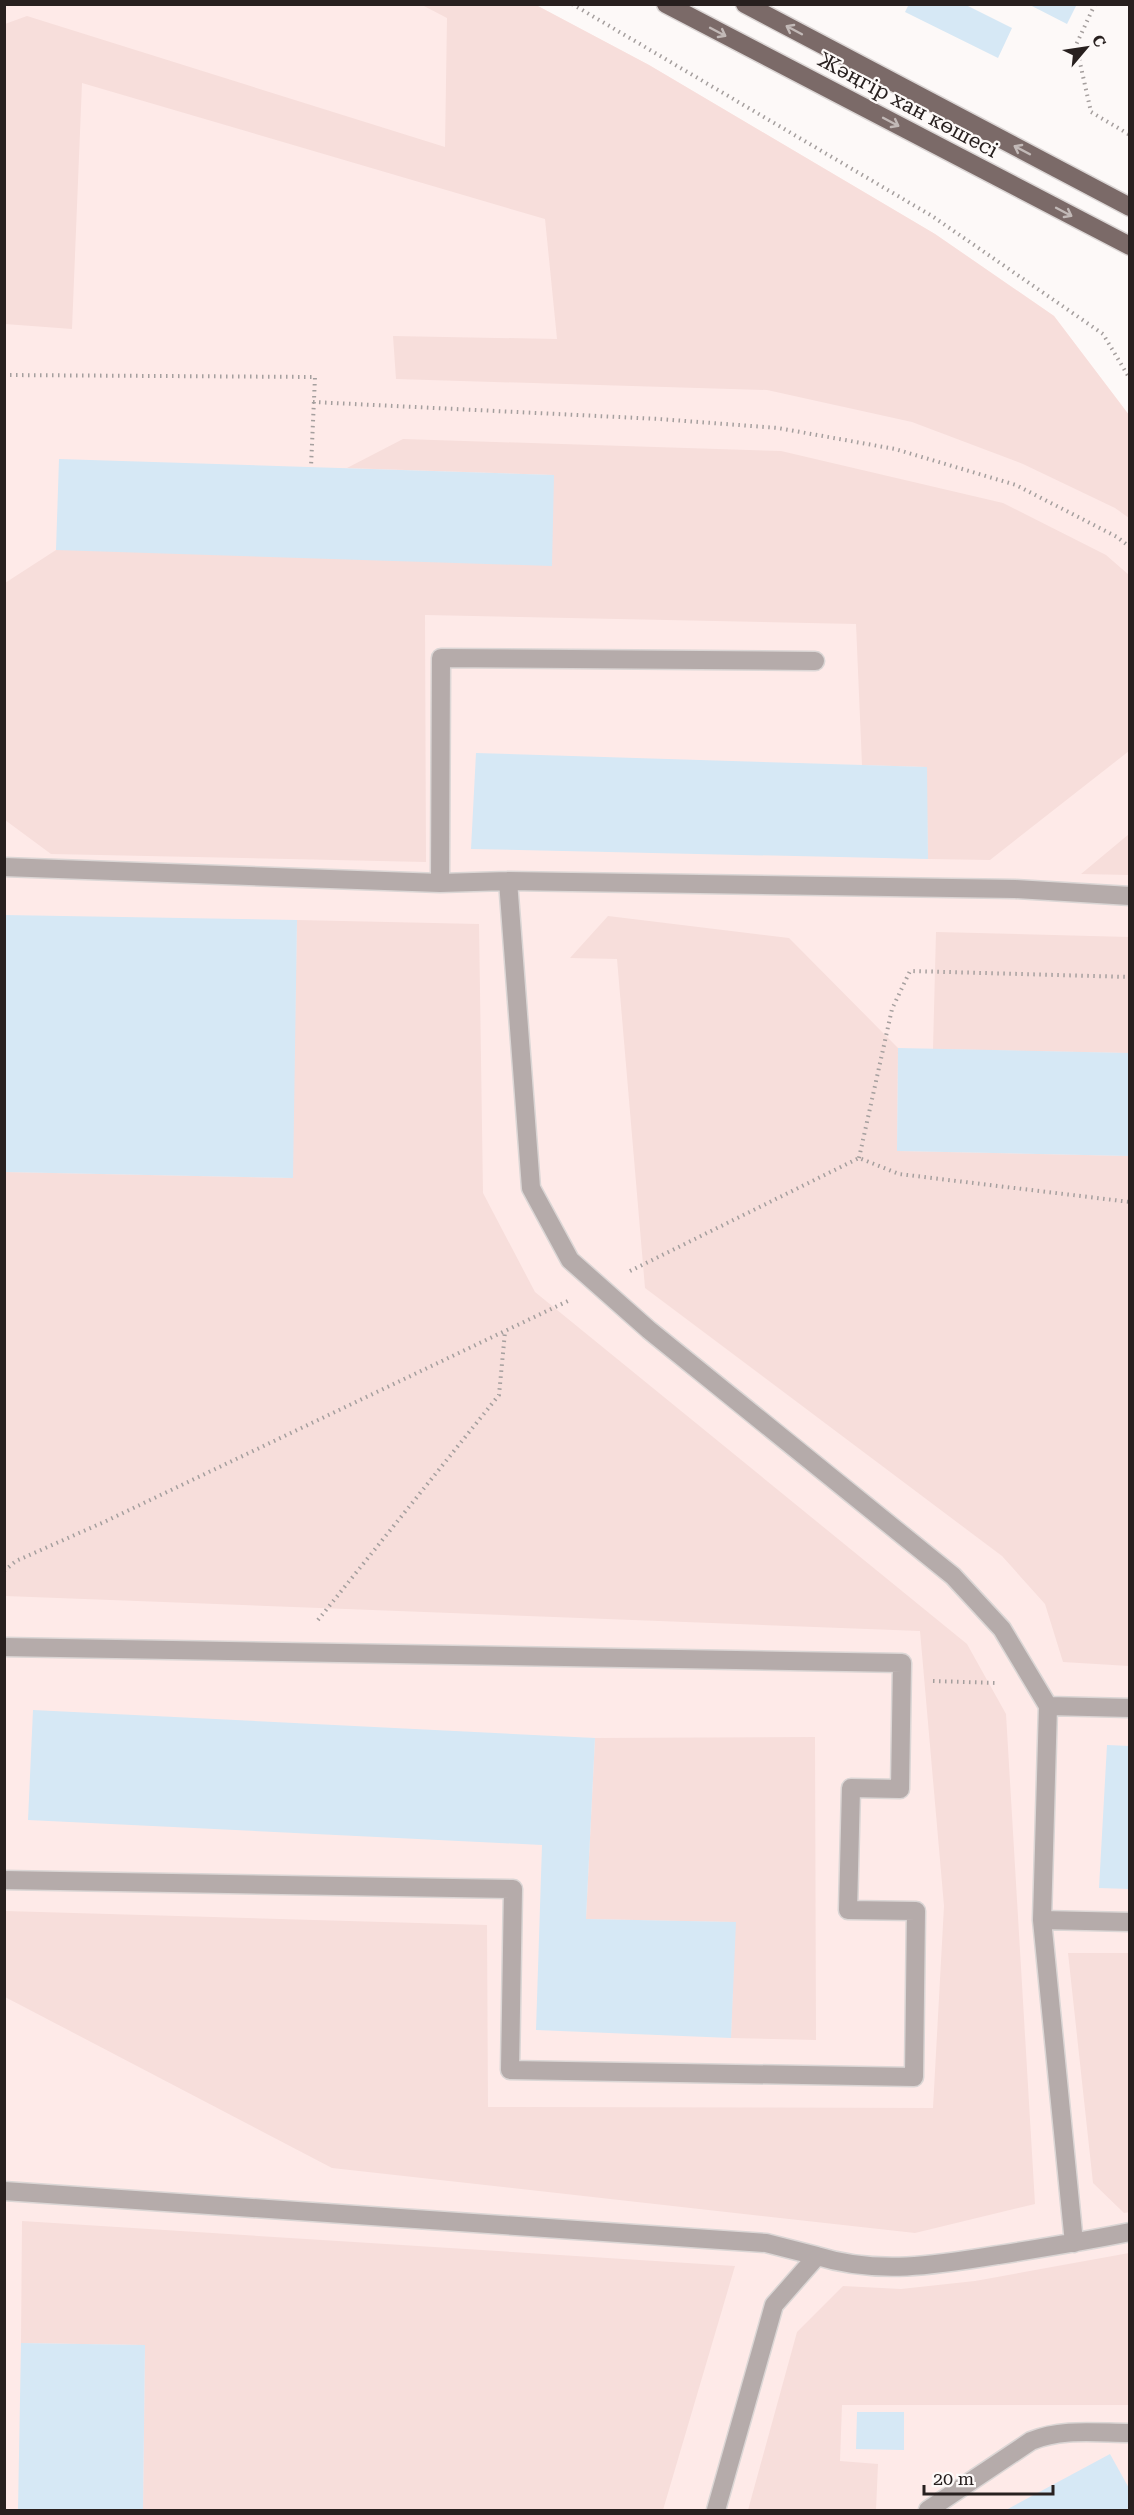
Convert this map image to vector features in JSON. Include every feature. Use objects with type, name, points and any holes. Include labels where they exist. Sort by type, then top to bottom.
[{"type":"main road","name":"Жәңгір хан көшесі","points":[[666,4],[1130,246]]},
{"type":"main road","name":"Жәңгір хан көшесі","points":[[746,4],[1130,207]]},
{"type":"lane","points":[[441,884],[441,658],[815,661]]},
{"type":"lane","points":[[4,867],[441,884],[508,881],[1015,889],[1130,896]]},
{"type":"lane","points":[[508,881],[531,1188],[570,1260],[598,1287],[952,1576],[1002,1629],[1048,1706],[1042,1920],[1074,2243]]},
{"type":"lane","points":[[4,1647],[902,1663],[900,1789],[850,1788],[848,1910],[916,1911],[914,2077],[510,2070],[513,1889],[4,1880]]},
{"type":"lane","points":[[1048,1706],[1130,1708]]},
{"type":"lane","points":[[1042,1920],[1130,1922]]},
{"type":"lane","points":[[4,2191],[766,2243],[845,2264],[888,2268],[933,2266],[1130,2232]]},
{"type":"lane","points":[[716,2511],[774,2305],[817,2256]]},
{"type":"lane","points":[[928,2511],[1031,2441],[1043,2436],[1057,2433],[1130,2433]]},
{"type":"path","points":[[572,4],[932,216],[1103,334],[1130,378]]},
{"type":"path","points":[[1095,4],[1076,45],[1091,112],[1130,135]]},
{"type":"path","points":[[4,375],[315,377],[310,467]]},
{"type":"path","points":[[313,402],[778,428],[883,447],[1017,485],[1117,537],[1130,547]]},
{"type":"path","points":[[859,1158],[892,1009],[910,970],[1130,977]]},
{"type":"path","points":[[4,1571],[16,1561],[104,1522],[506,1331],[859,1158],[899,1174],[1130,1202]]},
{"type":"path","points":[[292,1652],[499,1395],[506,1331]]},
{"type":"path","points":[[902,1679],[1035,1684]]},
{"type":"shaded area","points":[[5,5],[536,5],[649,65],[935,234],[1054,316],[1129,415],[1129,2510],[5,2510]]},
{"type":"shaded area","points":[[422,5],[536,5],[649,65],[935,234],[1054,316],[1129,415],[1129,518],[1115,508],[1023,464],[912,422],[767,390],[396,379],[393,336],[557,339],[545,219],[82,83],[72,329],[5,324],[5,24],[27,16],[445,147],[447,18]]},
{"type":"shaded area","points":[[403,439],[781,451],[1003,503],[1106,555],[1129,575],[1129,751],[990,860],[928,859],[926,767],[862,765],[856,624],[425,615],[426,862],[51,854],[5,820],[5,583],[56,550],[554,475],[347,468]]},
{"type":"shaded area","points":[[1129,834],[1129,875],[1081,874]]},
{"type":"shaded area","points":[[608,916],[789,938],[898,1048],[897,1151],[1129,1156],[1129,1666],[1063,1662],[1045,1604],[1002,1556],[645,1288],[617,959],[570,958]]},
{"type":"shaded area","points":[[297,920],[479,924],[483,1193],[535,1292],[967,1644],[1006,1714],[1035,2204],[915,2233],[332,2168],[5,1997],[5,1911],[487,1925],[488,2107],[933,2108],[944,1906],[920,1631],[5,1596],[5,1172],[292,1178]]},
{"type":"shaded area","points":[[936,932],[1129,937],[1129,1053],[933,1049]]},
{"type":"shaded area","points":[[815,1737],[816,2040],[731,2038],[735,1922],[586,1919],[595,1738]]},
{"type":"shaded area","points":[[1068,1953],[1129,1953],[1130,2212],[1124,2213],[1093,2183]]},
{"type":"shaded area","points":[[22,2221],[735,2266],[663,2510],[143,2510],[145,2345],[21,2343]]},
{"type":"shaded area","points":[[1129,2253],[1129,2405],[842,2405],[840,2461],[878,2464],[876,2510],[748,2510],[797,2332],[843,2286],[901,2289],[975,2281]]},
{"type":"building","points":[[909,4],[964,4],[1012,28],[998,58],[905,12]]},
{"type":"building","points":[[1028,4],[1077,4],[1067,24]]},
{"type":"building","points":[[59,459],[554,475],[552,566],[56,550]]},
{"type":"building","points":[[476,753],[927,767],[928,859],[471,849]]},
{"type":"building","points":[[4,915],[297,920],[293,1178],[4,1172]]},
{"type":"building","points":[[898,1048],[1130,1053],[1130,1156],[897,1151]]},
{"type":"building","points":[[33,1710],[595,1738],[586,1919],[736,1922],[731,2038],[536,2030],[542,1845],[28,1820]]},
{"type":"building","points":[[1107,1745],[1130,1746],[1130,1889],[1099,1888]]},
{"type":"building","points":[[21,2343],[145,2345],[143,2510],[18,2510]]},
{"type":"building","points":[[857,2412],[904,2412],[904,2450],[856,2449]]},
{"type":"building","points":[[1110,2454],[1130,2490],[1130,2510],[1006,2510]]}]
